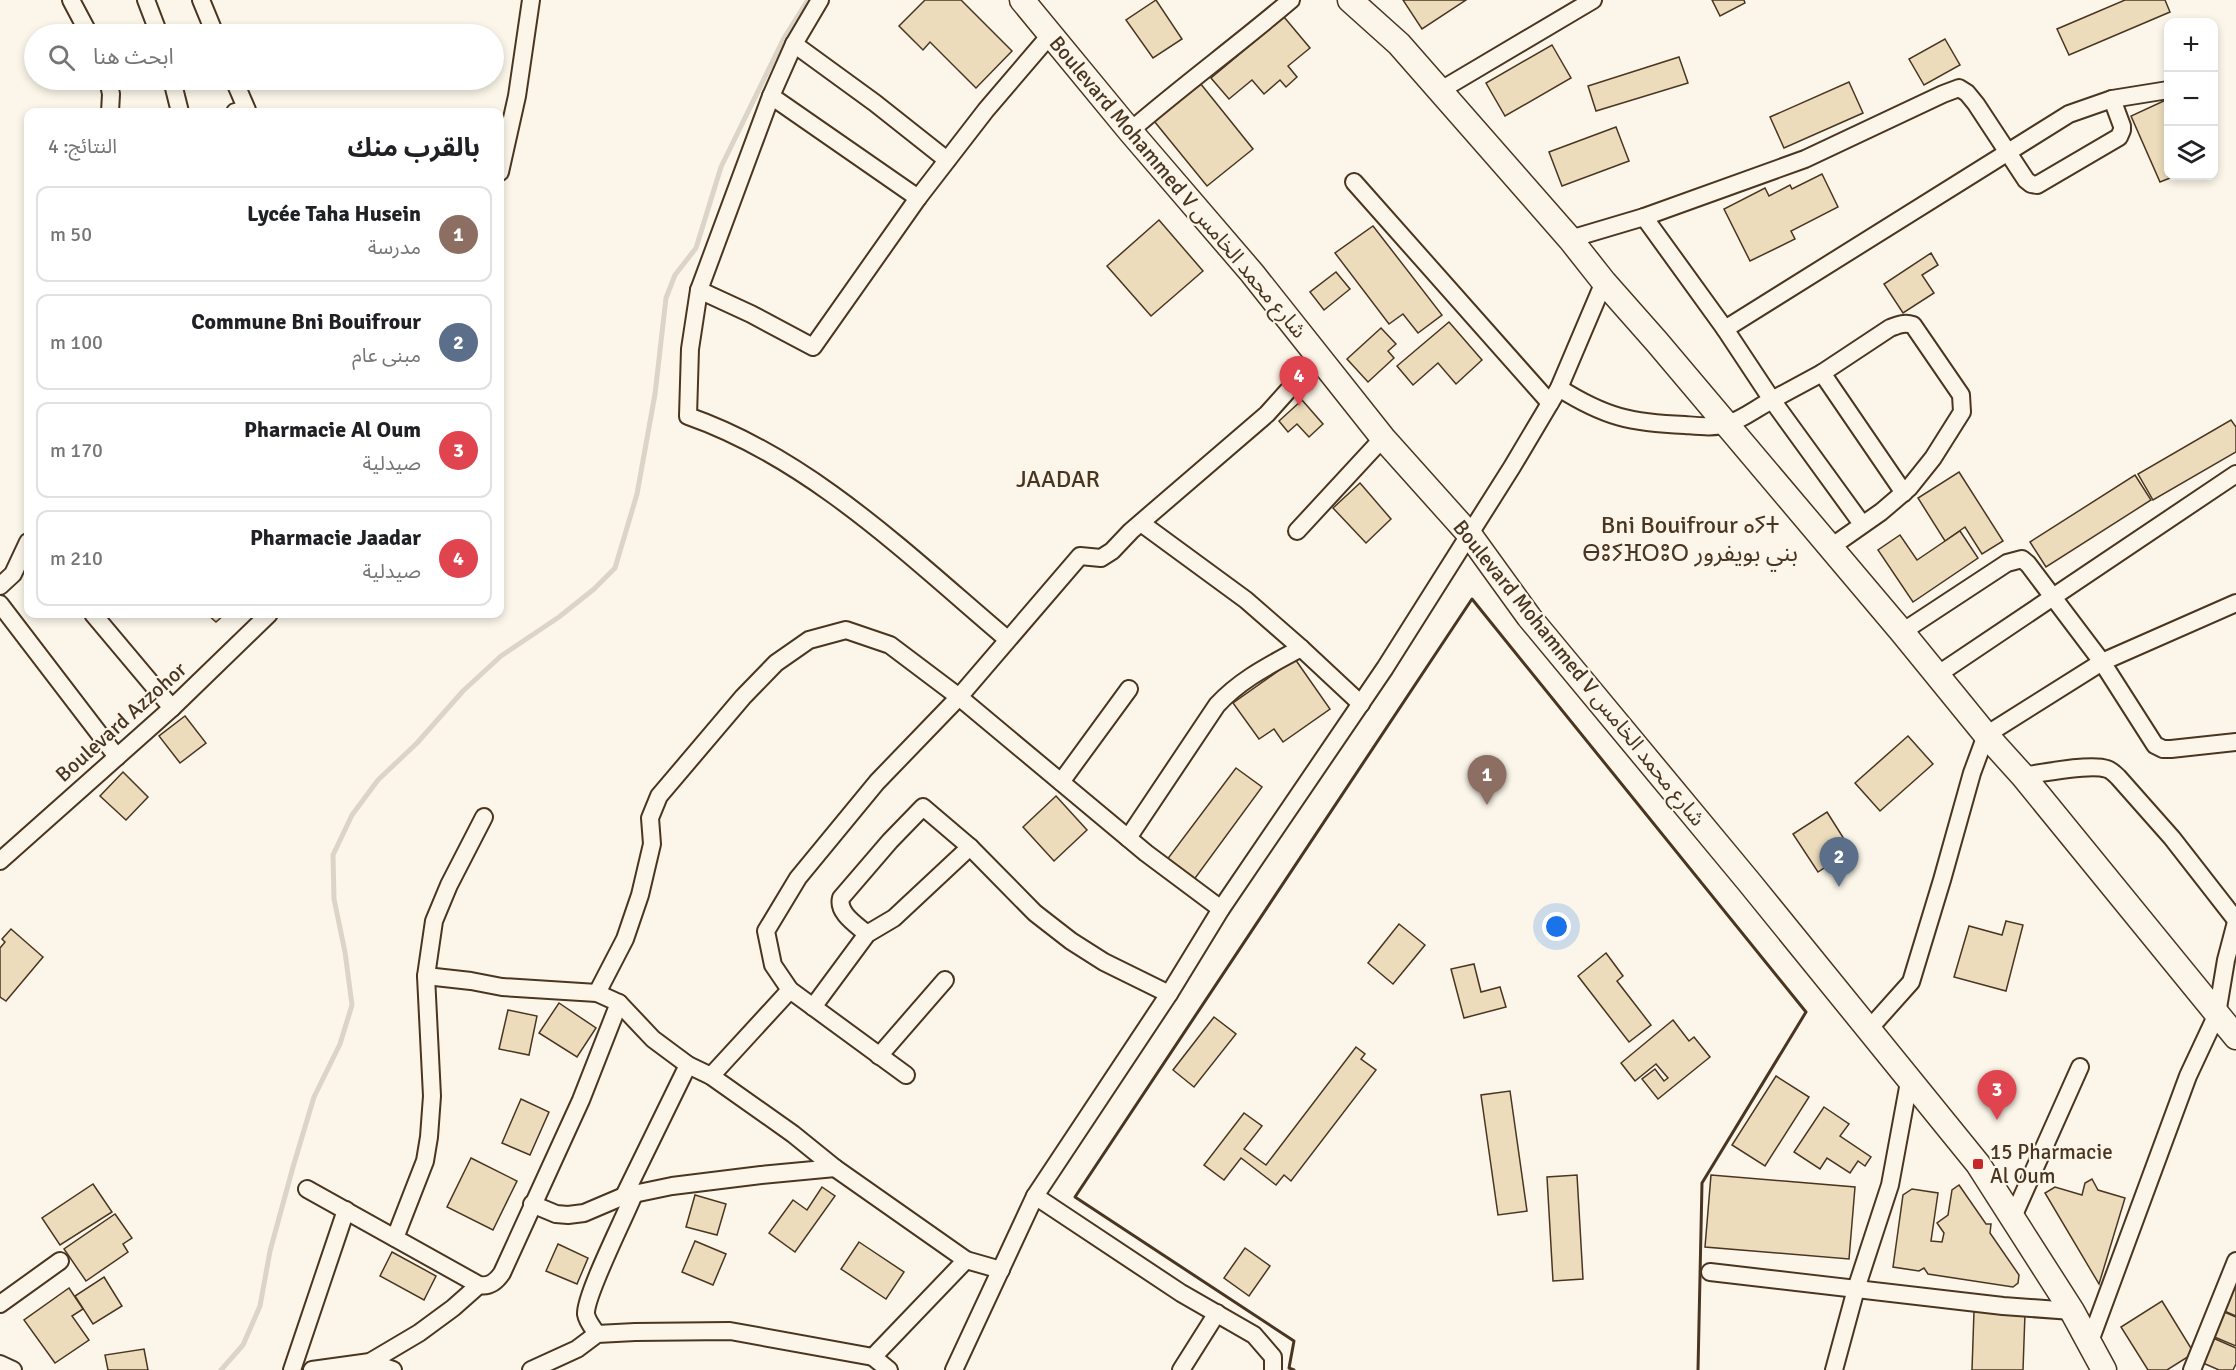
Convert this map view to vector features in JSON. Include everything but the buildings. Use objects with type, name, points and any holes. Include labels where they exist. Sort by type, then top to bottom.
[{"type":"main road","name":"Boulevard Mohammed V شارع محمد الخامس","points":[[1022,0],[1130,131],[1252,273],[1383,438],[1469,534],[1529,617],[1978,1164],[2072,1311],[2103,1370]]},
{"type":"main road","points":[[1350,0],[1399,44],[1570,239],[1604,282],[1831,547],[1986,735],[2023,776],[2236,1037]]},
{"type":"street","points":[[71,0],[84,24]]},
{"type":"street","points":[[146,0],[155,24]]},
{"type":"street","points":[[201,0],[211,24]]},
{"type":"street","points":[[504,154],[517,96],[531,0]]},
{"type":"street","points":[[820,0],[794,44],[771,96],[699,290],[692,325],[688,416],[737,436],[807,477],[882,534],[1007,639]]},
{"type":"street","points":[[1130,131],[1291,0]]},
{"type":"street","points":[[1441,90],[1593,0]]},
{"type":"street","points":[[699,290],[813,347],[918,198],[986,110],[1051,34]]},
{"type":"street","points":[[794,44],[875,103],[947,160]]},
{"type":"street","points":[[1570,239],[1644,217],[1805,159],[1956,89],[1962,89],[1967,93],[2026,180],[2037,185],[2119,137],[2122,133],[2122,126],[2112,99]]},
{"type":"street","points":[[110,90],[110,108]]},
{"type":"street","points":[[174,90],[179,108]]},
{"type":"street","points":[[238,90],[246,108]]},
{"type":"street","points":[[1725,329],[2069,114],[2112,99],[2164,91]]},
{"type":"street","points":[[771,96],[918,198]]},
{"type":"street","points":[[1354,182],[1550,403]]},
{"type":"street","points":[[1644,217],[1862,524]]},
{"type":"street","points":[[954,1370],[1035,1196],[1169,994],[1221,909],[1361,704],[1469,534],[1559,388],[1604,282]]},
{"type":"street","points":[[1559,388],[1586,405],[1606,414],[1629,420],[1673,425],[1727,424],[1822,373],[1890,328],[1901,324],[1913,325],[1961,394],[1962,412],[1933,458],[1904,493],[1831,547]]},
{"type":"street","points":[[906,1075],[790,990],[773,965],[766,932],[798,878],[877,782],[959,697],[1080,556],[1094,559],[1107,556],[1131,531],[1267,414],[1318,357]]},
{"type":"street","points":[[1822,373],[1904,493]]},
{"type":"street","points":[[1297,531],[1383,438]]},
{"type":"street","points":[[1937,675],[2235,478]]},
{"type":"street","points":[[1141,523],[1246,600],[1361,704]]},
{"type":"street","points":[[0,586],[13,574],[24,551]]},
{"type":"street","points":[[1902,632],[2014,560],[2025,560],[2102,662],[2158,747],[2171,749],[2236,742]]},
{"type":"street","points":[[1869,1029],[1911,982],[1972,773],[1986,735],[2102,662],[2236,603]]},
{"type":"street","points":[[0,604],[117,757]]},
{"type":"street","points":[[96,618],[172,708]]},
{"type":"street","name":"Boulevard Azzohor","points":[[0,861],[172,708],[265,618]]},
{"type":"street","points":[[597,993],[625,939],[640,895],[652,844],[650,818],[659,796],[735,705],[776,663],[809,640],[846,630],[890,645],[959,697],[1128,838],[1221,909]]},
{"type":"street","points":[[1128,838],[1217,705],[1248,677],[1301,648]]},
{"type":"street","points":[[1061,782],[1129,689]]},
{"type":"street","points":[[2023,776],[2075,769],[2110,770],[2172,838],[2236,921],[2226,960],[2217,1014],[2188,1076],[2089,1344]]},
{"type":"street","points":[[867,934],[843,912],[839,903],[841,898],[923,807],[970,848],[1035,913],[1071,941],[1104,962],[1169,994]]},
{"type":"street","points":[[395,1238],[425,1161],[429,1137],[432,1096],[426,976],[434,921],[449,885],[484,817]]},
{"type":"street","points":[[813,1007],[867,934],[894,918],[970,848]]},
{"type":"street","points":[[426,976],[502,987],[597,993],[619,1002],[653,1039],[688,1065],[711,1076],[793,1134],[835,1168],[966,1260],[1001,1270]]},
{"type":"street","points":[[879,1056],[945,980]]},
{"type":"street","points":[[711,1076],[790,990]]},
{"type":"street","points":[[312,1370],[345,1368],[369,1362],[419,1333],[479,1285],[492,1283],[502,1273],[581,1100],[619,1002]]},
{"type":"street","points":[[597,1334],[586,1317],[586,1310],[629,1195],[688,1065]]},
{"type":"street","points":[[2013,1217],[2080,1067]]},
{"type":"street","points":[[1834,1370],[1856,1289],[1890,1185],[1910,1082]]},
{"type":"street","points":[[532,1204],[556,1214],[568,1215],[584,1213],[629,1195],[672,1186],[835,1168]]},
{"type":"street","points":[[307,1189],[479,1285]]},
{"type":"street","points":[[1035,1196],[1181,1293],[1254,1335],[1273,1357],[1273,1370]]},
{"type":"street","points":[[292,1370],[346,1210]]},
{"type":"street","points":[[873,1357],[966,1260]]},
{"type":"street","points":[[0,1304],[60,1261]]},
{"type":"street","points":[[2192,1370],[2236,1261]]},
{"type":"street","points":[[1710,1272],[2003,1306],[2072,1311]]},
{"type":"street","points":[[1181,1370],[1217,1313]]},
{"type":"street","points":[[531,1370],[577,1349],[597,1334],[634,1332],[730,1332],[873,1357],[889,1370]]},
{"type":"street","points":[[369,1362],[393,1370]]},
{"type":"street","points":[[0,1364],[13,1370]]},
{"type":"waterway","points":[[221,1370],[243,1345],[260,1306],[270,1251],[314,1097],[340,1044],[352,1005],[345,952],[334,899],[333,855],[352,815],[378,780],[417,743],[463,691],[501,656],[559,617],[594,589],[615,568],[637,494],[655,394],[666,298],[675,275],[696,248],[721,167],[784,38],[808,0]]},
{"type":"wall","points":[[1294,1370],[1289,1368],[1294,1341],[1075,1197],[1472,599],[1806,1012],[1702,1183],[1698,1370]]},
{"type":"place","name":"Pharmacie Jaadar","points":[[1299,406]]},
{"type":"place","name":"Lycée Taha Husein","points":[[1487,805]]},
{"type":"place","name":"Commune Bni Bouifrour","points":[[1839,887]]},
{"type":"place","name":"Pharmacie Al Oum","points":[[1997,1120]]},
{"type":"place","name":"15 Pharmacie Al Oum","points":[[1978,1164]]},
{"type":"district","name":"JAADAR","points":[[1058,479]]},
{"type":"district","name":"Bni Bouifrour ⴰⵢⵜ ⴱⵓⵢⴼⵔⵓⵔ بني بويفرور","points":[[1690,539]]}]
